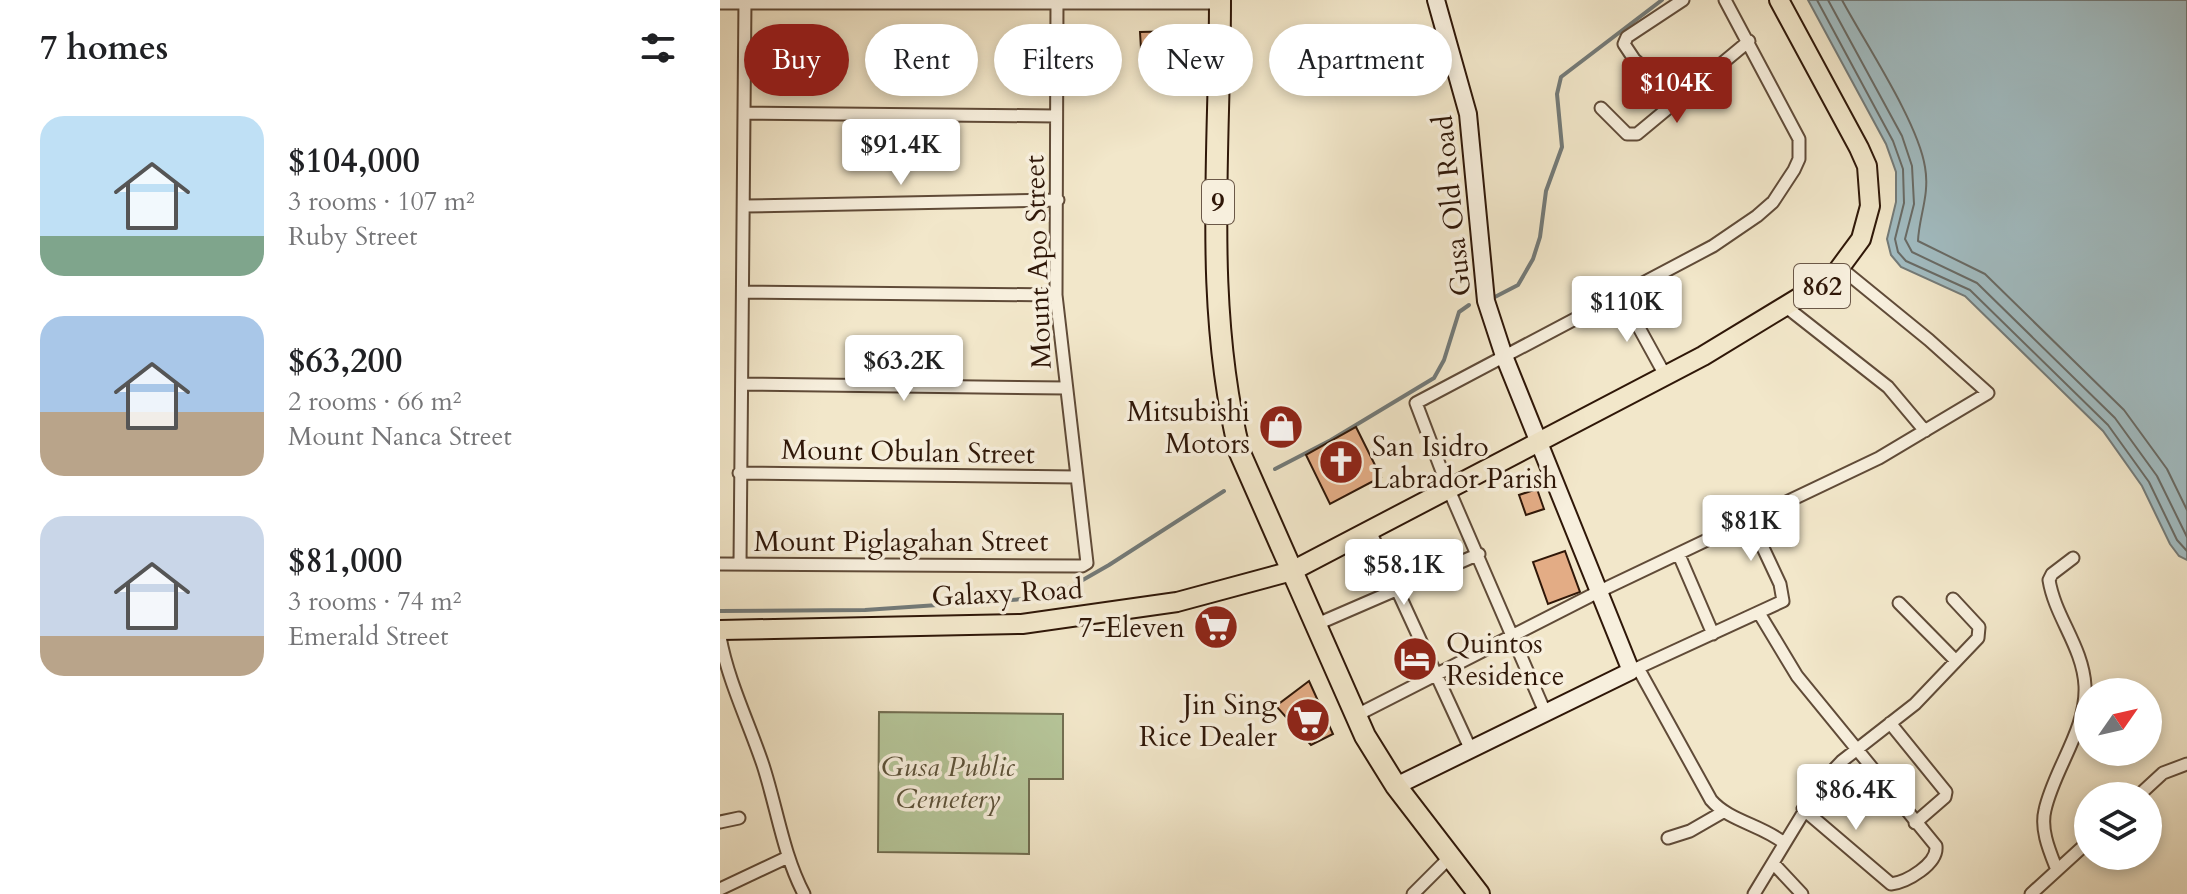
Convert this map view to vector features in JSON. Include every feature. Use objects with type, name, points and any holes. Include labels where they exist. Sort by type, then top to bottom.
[{"type":"highway","name":"9","points":[[1220,1],[1217,248],[1222,368],[1240,453],[1355,716],[1396,786],[1479,894]]},
{"type":"main road","name":"862","points":[[1292,571],[1703,356],[1822,285],[1842,269],[1861,239],[1867,222],[1870,197],[1867,166],[1779,0]]},
{"type":"main road","name":"Galaxy Road","points":[[720,630],[1022,624],[1177,602],[1292,571]]},
{"type":"street","name":"Gusa Old Road","points":[[1436,0],[1468,114],[1483,281],[1504,356],[1635,670]]},
{"type":"street","points":[[1680,100],[1634,59],[1624,44],[1627,37],[1683,0]]},
{"type":"street","points":[[1545,712],[1449,490],[1416,403],[1713,246],[1773,202],[1799,159],[1799,139],[1725,0]]},
{"type":"street","points":[[740,564],[745,1]]},
{"type":"street","name":"Mount Apo Street","points":[[1057,1],[1056,295],[1076,477],[1089,558],[1082,566]]},
{"type":"street","points":[[720,3],[1220,1]]},
{"type":"street","points":[[1601,108],[1632,137],[1749,41]]},
{"type":"street","points":[[745,113],[1056,116]]},
{"type":"street","points":[[745,206],[1058,200]]},
{"type":"street","points":[[1355,716],[1600,591],[1867,465],[1988,393],[1842,269]]},
{"type":"street","points":[[743,292],[1056,295]]},
{"type":"street","points":[[1621,295],[1665,375]]},
{"type":"street","points":[[1785,306],[1888,387],[1925,431]]},
{"type":"street","points":[[742,384],[1066,388]]},
{"type":"street","name":"Mount Obulan Street","points":[[739,473],[1076,477]]},
{"type":"street","points":[[1396,786],[1545,712],[1779,603],[1784,597],[1750,520]]},
{"type":"street","points":[[1370,531],[1470,748]]},
{"type":"street","points":[[1315,625],[1479,554]]},
{"type":"street","points":[[1679,555],[1713,634]]},
{"type":"street","points":[[2057,870],[2045,838],[2044,812],[2084,706],[2085,685],[2073,639],[2049,580],[2073,558]]},
{"type":"street","name":"Mount Piglagahan Street","points":[[720,564],[1082,566]]},
{"type":"street","points":[[1754,894],[1822,782],[1856,750],[1915,704],[1980,632],[1953,599]]},
{"type":"street","points":[[1899,603],[1956,661]]},
{"type":"street","points":[[1759,613],[1797,676],[1936,846],[1936,853],[1933,860],[1900,883],[1891,884],[1803,809]]},
{"type":"street","points":[[720,637],[728,671],[764,769],[788,857],[804,894]]},
{"type":"street","points":[[1635,670],[1701,784],[1723,812],[1766,829],[1784,843]]},
{"type":"street","points":[[1890,723],[1946,792],[1945,797],[1915,823]]},
{"type":"street","points":[[2155,782],[2173,767],[2187,764]]},
{"type":"street","points":[[1668,838],[1690,831],[1723,812]]},
{"type":"street","points":[[720,822],[739,818]]},
{"type":"street","points":[[2031,894],[2074,855]]},
{"type":"street","points":[[720,889],[788,857]]},
{"type":"street","points":[[1413,894],[1449,858]]},
{"type":"street","points":[[1773,863],[1802,894]]},
{"type":"green space","name":"Gusa Public Cemetery","points":[[879,712],[1063,714],[1063,779],[1029,779],[1029,854],[878,852]]},
{"type":"water","points":[[1808,0],[2187,0],[2187,560],[2179,556],[2170,544],[2142,486],[2103,431],[1965,296],[1901,267],[1891,255],[1887,239],[1896,202],[1896,172],[1886,144]]},
{"type":"building","name":"San Isidro Labrador Parish","points":[[1356,427],[1381,477],[1330,504],[1306,455]]},
{"type":"building","points":[[1537,489],[1544,509],[1526,515],[1519,495]]},
{"type":"building","points":[[1565,551],[1580,592],[1548,604],[1533,562]]},
{"type":"building","name":"Jin Sing Rice Dealer","points":[[1309,681],[1333,734],[1311,745],[1276,706]]},
{"type":"waterway","points":[[1491,299],[1518,285],[1533,259],[1540,237],[1546,191],[1562,147],[1557,94],[1561,77],[1662,0]]},
{"type":"waterway","points":[[1275,469],[1331,440],[1434,378],[1444,360],[1459,312],[1469,305]]},
{"type":"waterway","points":[[720,611],[865,610],[1053,597],[1224,491]]},
{"type":"place","name":"Mitsubishi Motors","points":[[1281,427]]},
{"type":"place","name":"San Isidro Labrador Parish","points":[[1341,462]]},
{"type":"place","name":"7-Eleven","points":[[1216,627]]},
{"type":"place","name":"Quintos Residence","points":[[1415,659]]},
{"type":"place","name":"Jin Sing Rice Dealer","points":[[1308,720]]}]
